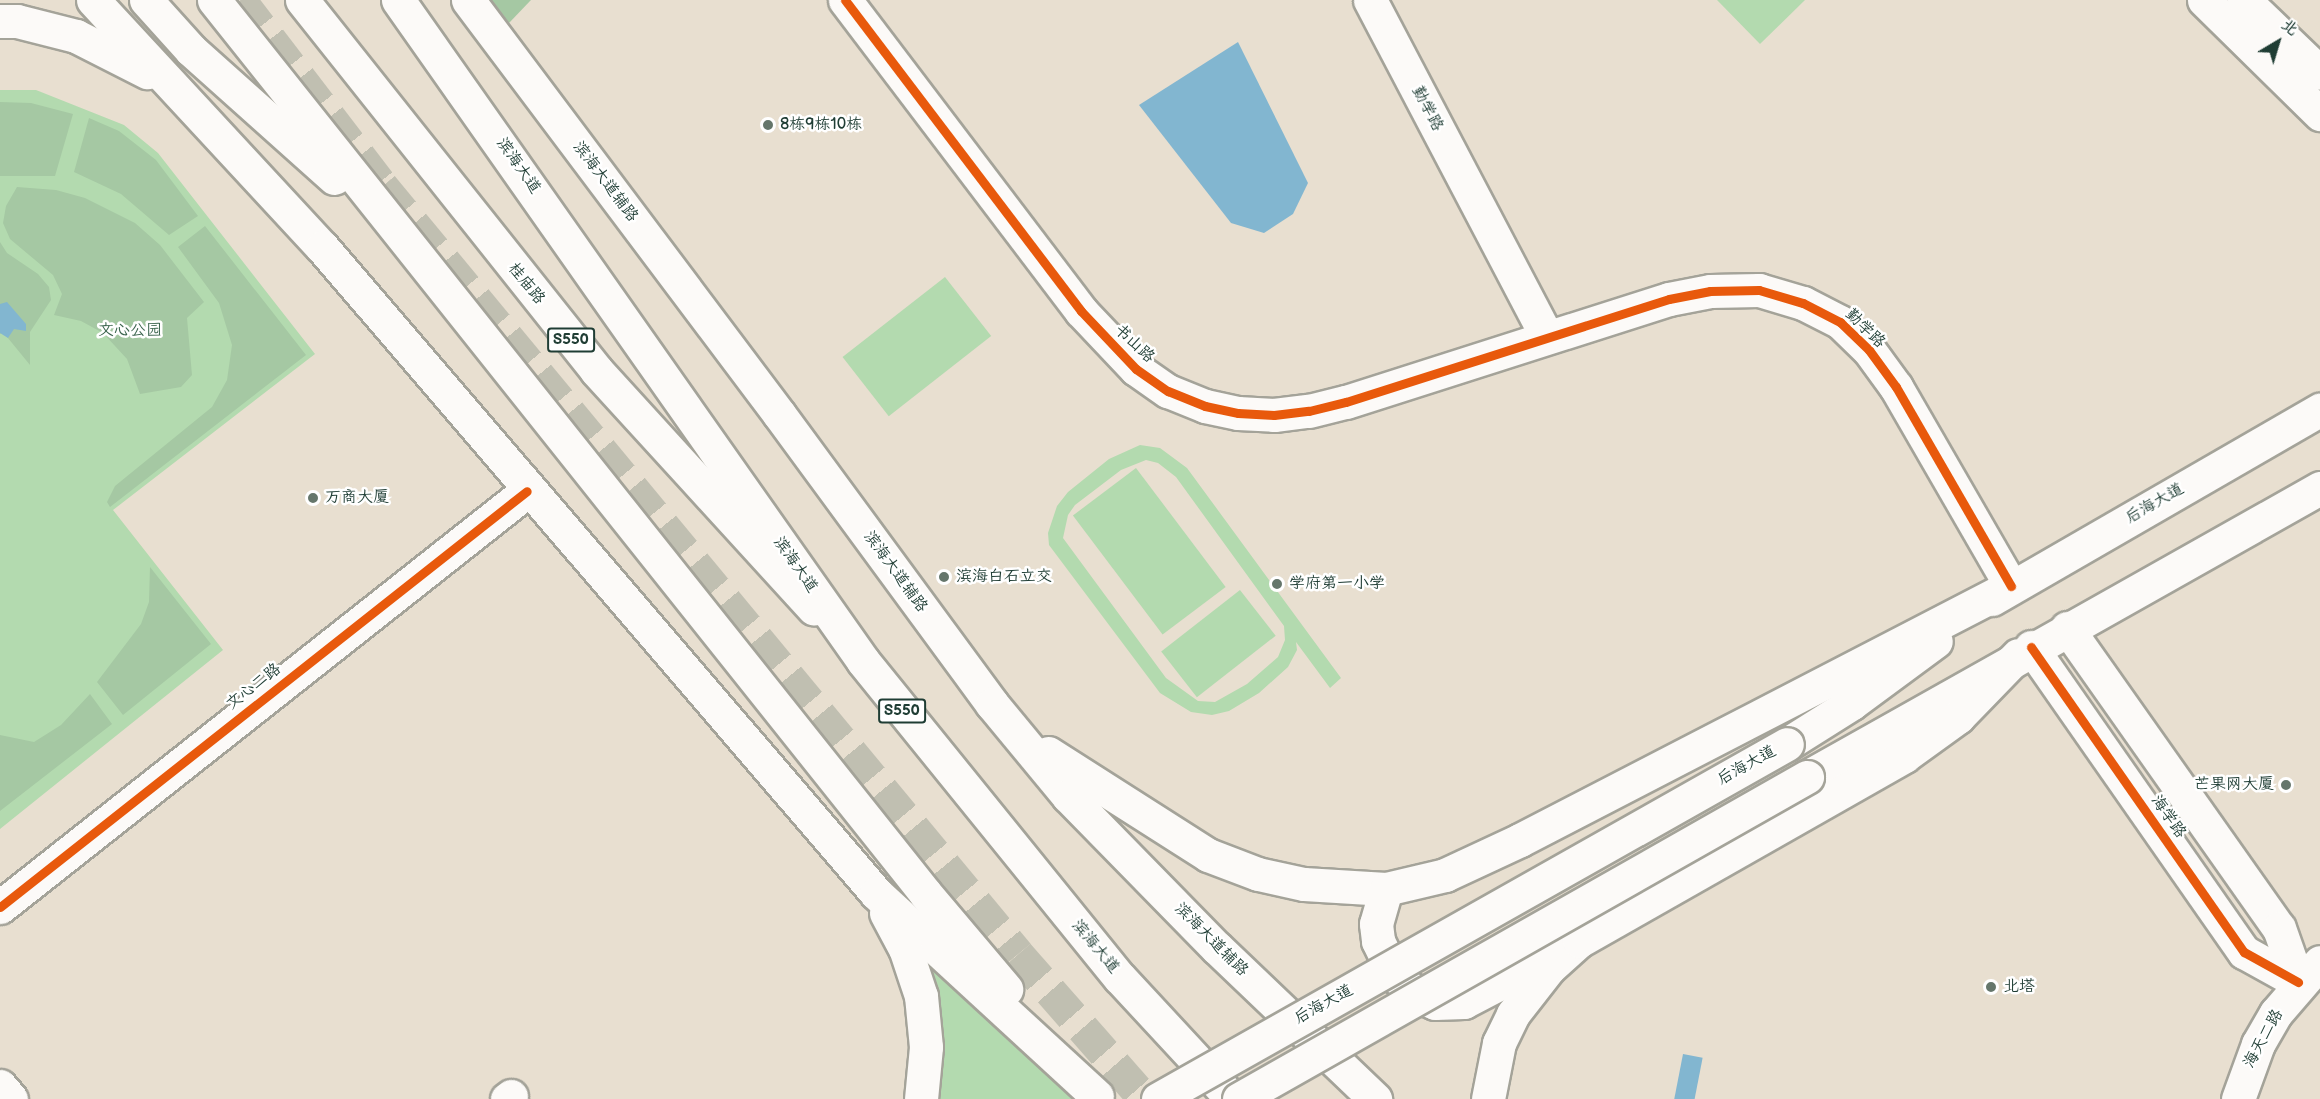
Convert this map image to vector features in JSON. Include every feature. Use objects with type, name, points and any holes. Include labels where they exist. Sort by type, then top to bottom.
[{"type":"main road","points":[[93,0],[322,247],[527,491],[876,893],[1099,1098]]},
{"type":"main road","points":[[146,0],[191,50],[394,229]]},
{"type":"main road","points":[[214,0],[394,229],[925,893],[1099,1098]]},
{"type":"main road","name":"桂庙路","points":[[302,0],[596,370],[696,484],[863,661]]},
{"type":"main road","name":"滨海大道","points":[[398,0],[863,661],[1120,978],[1232,1099]]},
{"type":"main road","name":"滨海大道辅路","points":[[468,0],[779,414],[992,704],[1068,796],[1217,948],[1375,1099]]},
{"type":"main road","name":"书山路","points":[[845,0],[1081,311],[1136,369],[1168,391],[1205,406],[1238,413],[1274,415],[1309,411],[1346,402],[1546,335]]},
{"type":"main road","name":"勤学路","points":[[1370,0],[1546,335],[1670,299],[1710,291],[1759,290],[1803,303],[1840,322],[1869,350],[1896,387],[2011,586]]},
{"type":"main road","points":[[2204,0],[2320,114]]},
{"type":"main road","points":[[2244,0],[2320,73]]},
{"type":"main road","points":[[0,21],[17,21],[76,36],[124,57],[176,90]]},
{"type":"main road","points":[[191,50],[322,247]]},
{"type":"main road","name":"后海大道","points":[[1158,1099],[1787,744],[1852,703],[2011,586],[2320,410]]},
{"type":"main road","points":[[1239,1099],[2025,651],[2320,488]]},
{"type":"main road","name":"文心二路","points":[[0,907],[527,491]]},
{"type":"main road","points":[[992,704],[1060,763],[1208,855],[1258,874],[1304,884],[1386,890],[1445,874],[1520,840],[2011,586]]},
{"type":"main road","name":"海学路","points":[[2067,628],[2309,972]]},
{"type":"main road","points":[[1386,890],[1376,924],[1385,959],[1406,987],[1435,1003],[1464,1002],[1579,942],[1904,756],[1958,717],[2025,651]]},
{"type":"main road","name":"海学路","points":[[2025,651],[2244,952],[2309,972]]},
{"type":"main road","points":[[876,893],[905,948],[921,996],[926,1047],[921,1099]]},
{"type":"main road","points":[[1488,1099],[1488,1080],[1499,1043],[1513,1014],[1549,968],[1579,942]]},
{"type":"main road","name":"海天二路","points":[[2238,1099],[2258,1044],[2309,972]]},
{"type":"main road","points":[[0,1086],[11,1099]]},
{"type":"green space","points":[[491,0],[531,0],[509,23]]},
{"type":"green space","points":[[1717,0],[1805,0],[1760,44]]},
{"type":"green space","name":"文心公园","points":[[0,90],[36,90],[124,125],[158,153],[315,354],[113,510],[223,650],[0,829]]},
{"type":"green space","points":[[0,102],[31,103],[73,114],[55,176],[0,176]]},
{"type":"green space","points":[[89,118],[119,131],[156,160],[198,216],[169,235],[121,194],[74,172]]},
{"type":"green space","points":[[17,187],[56,190],[85,198],[135,223],[160,245],[204,302],[187,318],[192,375],[181,387],[140,394],[127,359],[103,333],[81,321],[54,315],[62,294],[53,275],[10,239],[3,223],[6,206]]},
{"type":"green space","points":[[205,226],[306,355],[110,507],[107,502],[115,486],[212,407],[227,380],[232,345],[219,303],[178,247]]},
{"type":"green space","points":[[0,242],[7,253],[38,274],[49,287],[51,300],[30,332],[30,365],[3,332],[0,334]]},
{"type":"green space","points":[[945,277],[991,336],[889,416],[843,357]]},
{"type":"green space","points":[[1140,445],[1160,448],[1187,468],[1341,678],[1330,688],[1296,642],[1297,650],[1288,667],[1259,693],[1229,711],[1212,715],[1191,712],[1160,693],[1049,545],[1048,533],[1057,506],[1068,492],[1109,459]],"holes":[[[1146,460],[1158,463],[1176,477],[1284,626],[1285,640],[1278,657],[1247,684],[1215,702],[1198,701],[1166,678],[1063,538],[1068,515],[1075,505],[1121,470]]]},
{"type":"green space","points":[[1136,468],[1226,587],[1163,635],[1073,516]]},
{"type":"green space","points":[[150,567],[211,644],[123,715],[97,682],[141,624],[149,602]]},
{"type":"green space","points":[[1240,590],[1276,636],[1197,697],[1161,652]]},
{"type":"green space","points":[[90,694],[112,724],[0,811],[0,735],[34,742],[61,725]]},
{"type":"green space","points":[[915,937],[1083,1099],[931,1099]]},
{"type":"water","points":[[1238,42],[1308,183],[1293,214],[1264,233],[1231,223],[1139,105]]},
{"type":"water","points":[[7,302],[26,324],[26,331],[14,329],[8,338],[0,333],[0,304]]},
{"type":"water","points":[[1683,1054],[1703,1058],[1695,1099],[1674,1099]]},
{"type":"tunnel","points":[[240,0],[382,186],[1018,954],[1145,1099]]},
{"type":"cycle path","points":[[845,0],[1081,311],[1136,369],[1168,391],[1205,406],[1238,413],[1274,415],[1309,411],[1346,402],[1669,299],[1710,291],[1759,290],[1803,303],[1840,322],[1869,350],[1896,387],[2011,586]]},
{"type":"cycle path","points":[[0,907],[527,491]]},
{"type":"cycle path","points":[[2031,647],[2244,952],[2298,982]]},
{"type":"place","name":"8栋9栋10栋","points":[[768,125]]},
{"type":"place","name":"万商大厦","points":[[313,498]]},
{"type":"place","name":"滨海白石立交","points":[[944,577]]},
{"type":"place","name":"学府第一小学","points":[[1277,584]]},
{"type":"place","name":"芒果网大厦","points":[[2286,785]]},
{"type":"place","name":"北塔","points":[[1991,987]]}]
